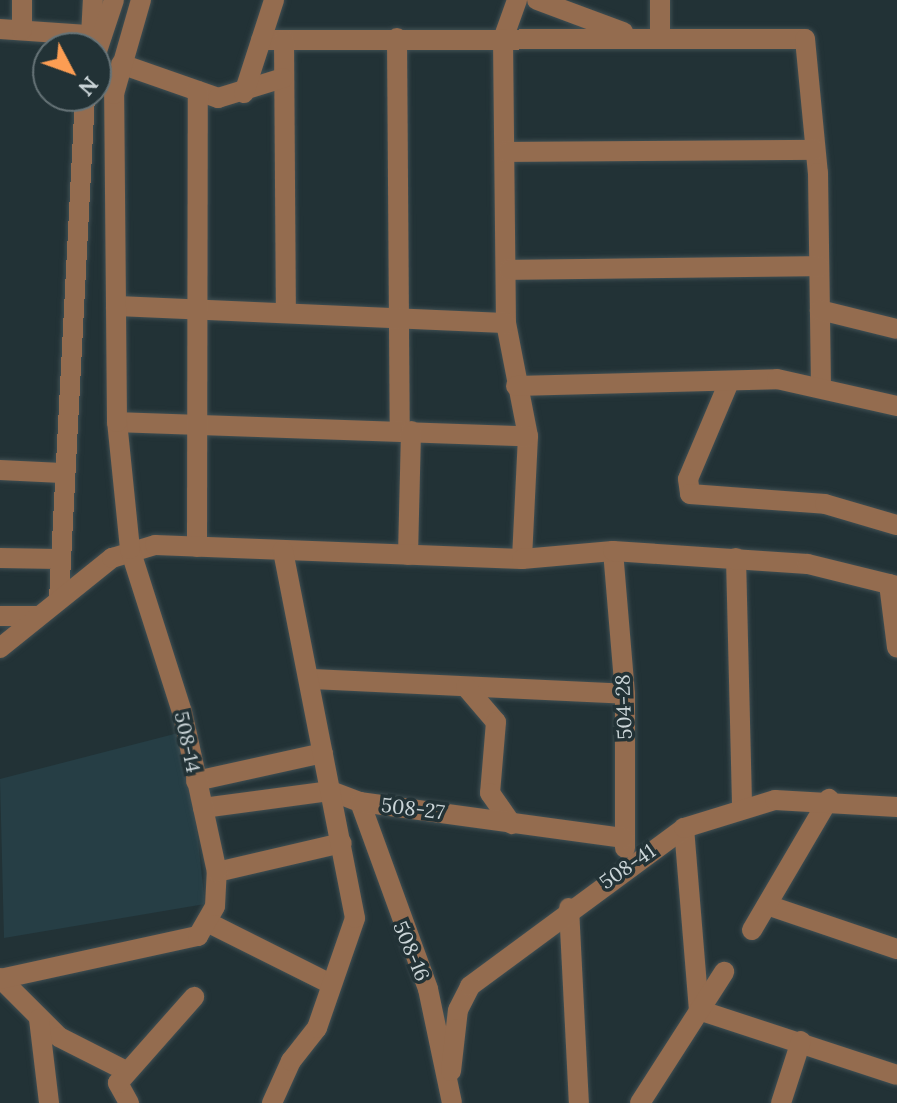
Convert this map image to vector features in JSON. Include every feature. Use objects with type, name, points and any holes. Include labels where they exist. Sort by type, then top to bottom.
[{"type":"street","points":[[22,0],[22,30]]},
{"type":"street","points":[[93,0],[95,32]]},
{"type":"street","points":[[100,32],[114,0]]},
{"type":"street","name":"508-14","points":[[141,0],[121,64],[114,106],[117,422],[130,549],[182,712],[217,872],[204,929]]},
{"type":"street","points":[[244,93],[274,0]]},
{"type":"street","points":[[517,0],[503,39],[509,270],[506,323],[528,436],[522,559]]},
{"type":"street","points":[[537,0],[635,37]]},
{"type":"street","points":[[660,0],[660,36]]},
{"type":"street","points":[[0,29],[34,32]]},
{"type":"street","points":[[261,40],[660,36],[805,39],[815,150],[821,385]]},
{"type":"street","points":[[397,38],[397,316],[406,431],[408,555]]},
{"type":"street","points":[[284,40],[286,312]]},
{"type":"street","points":[[121,64],[218,98],[244,93],[283,78]]},
{"type":"street","points":[[197,547],[200,309],[198,91]]},
{"type":"street","points":[[59,599],[62,473],[83,112]]},
{"type":"street","points":[[507,152],[815,150]]},
{"type":"street","points":[[509,270],[819,266]]},
{"type":"street","points":[[116,306],[506,323]]},
{"type":"street","points":[[820,310],[897,329]]},
{"type":"street","points":[[516,386],[729,382],[821,385],[897,406]]},
{"type":"street","points":[[729,382],[688,479],[690,494],[825,504],[897,525]]},
{"type":"street","points":[[117,422],[528,436]]},
{"type":"street","points":[[0,470],[62,473]]},
{"type":"street","points":[[0,648],[59,599],[130,549],[197,547],[522,559],[613,551],[736,558],[843,569],[893,585],[897,647]]},
{"type":"street","points":[[272,1103],[291,1061],[317,1028],[327,982],[355,918],[312,679],[283,550]]},
{"type":"street","name":"504-28","points":[[613,551],[625,694],[624,838],[627,864]]},
{"type":"street","points":[[0,558],[58,559]]},
{"type":"street","points":[[736,558],[742,806]]},
{"type":"street","points":[[0,616],[39,616]]},
{"type":"street","points":[[312,679],[625,694]]},
{"type":"street","points":[[466,687],[496,722],[490,793],[512,824]]},
{"type":"street","points":[[196,781],[323,753]]},
{"type":"street","name":"508-27","points":[[203,808],[331,791],[360,802],[624,838]]},
{"type":"street","points":[[752,930],[829,799]]},
{"type":"street","name":"508-41","points":[[451,1071],[461,997],[627,864],[684,828],[742,806],[829,799],[897,807]]},
{"type":"street","name":"508-16","points":[[360,802],[451,1071],[452,1103]]},
{"type":"street","points":[[684,828],[699,1010]]},
{"type":"street","points":[[217,872],[342,843]]},
{"type":"street","points":[[767,905],[897,949]]},
{"type":"street","points":[[569,908],[579,1103]]},
{"type":"street","points":[[0,979],[204,929],[327,982]]},
{"type":"street","points":[[640,1103],[724,972]]},
{"type":"street","points":[[0,979],[39,1019],[86,1053],[126,1071]]},
{"type":"street","points":[[129,1103],[119,1092],[126,1071],[194,997]]},
{"type":"street","points":[[699,1010],[897,1075]]},
{"type":"street","points":[[39,1019],[49,1103]]},
{"type":"street","points":[[781,1103],[801,1041]]},
{"type":"shaded area","points":[[186,731],[205,904],[4,938],[0,779]]}]
